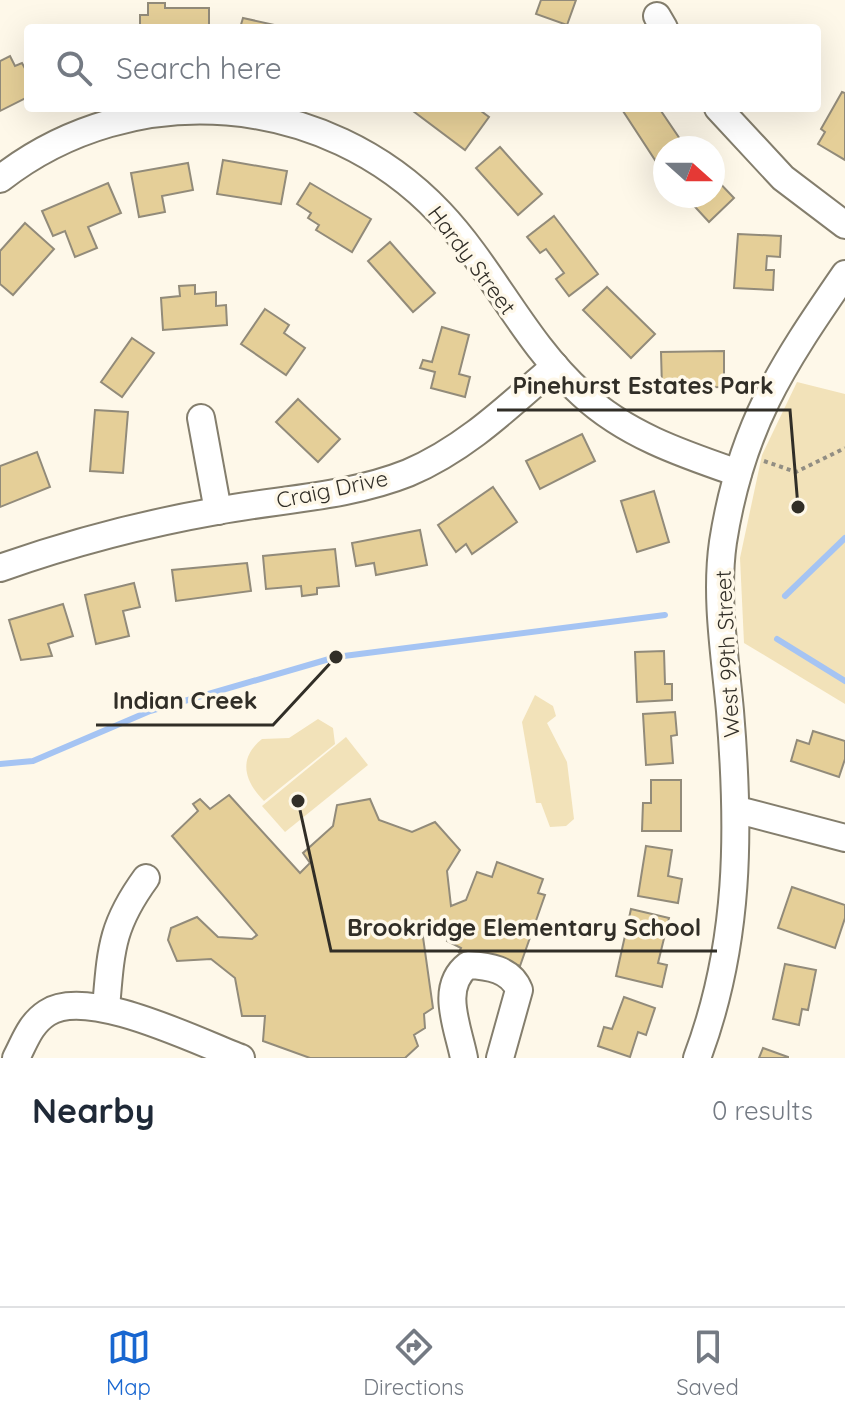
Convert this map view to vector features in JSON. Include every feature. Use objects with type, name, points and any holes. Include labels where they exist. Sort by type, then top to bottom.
[{"type":"street","name":"Hardy Street","points":[[0,179],[44,150],[92,129],[164,112]]},
{"type":"street","name":"Hardy Street","points":[[244,112],[273,116],[316,129],[373,157],[417,190],[466,244],[523,328],[555,366],[596,406],[634,431],[677,452],[748,466]]},
{"type":"street","points":[[722,112],[783,178],[845,225]]},
{"type":"street","name":"West 99th Street","points":[[697,1058],[727,957],[737,885],[738,810],[720,596],[723,543],[748,466],[751,428],[774,381],[845,274]]},
{"type":"street","name":"Craig Drive","points":[[0,568],[124,529],[367,486],[408,472],[454,449],[487,426],[555,366]]},
{"type":"street","points":[[201,418],[218,511]]},
{"type":"street","points":[[738,810],[845,838]]},
{"type":"street","points":[[106,1008],[115,935],[123,911],[146,878]]},
{"type":"street","points":[[464,1058],[451,989],[456,975],[468,965],[503,972],[515,980],[519,990],[500,1058]]},
{"type":"street","points":[[16,1058],[31,1026],[48,1012],[64,1005],[106,1008],[241,1058]]},
{"type":"path","points":[[748,466],[796,472],[845,448]]},
{"type":"shaded area","points":[[797,382],[845,394],[845,704],[744,643],[740,558],[762,455]]},
{"type":"shaded area","points":[[535,695],[553,706],[556,716],[547,723],[567,762],[574,819],[566,826],[550,827],[541,803],[536,803],[522,722]]},
{"type":"shaded area","points":[[318,719],[333,728],[335,744],[264,801],[248,778],[249,754],[262,739],[289,738]]},
{"type":"shaded area","points":[[346,737],[368,765],[285,832],[262,806]]},
{"type":"building","points":[[541,0],[576,0],[567,24],[536,14]]},
{"type":"building","points":[[148,3],[165,3],[165,8],[209,8],[209,24],[140,24],[140,15],[148,15]]},
{"type":"building","points":[[243,18],[270,24],[241,24]]},
{"type":"building","points":[[10,56],[15,66],[22,63],[24,99],[0,111],[0,61]]},
{"type":"building","points":[[842,92],[845,93],[845,160],[818,144],[825,132],[821,129]]},
{"type":"building","points":[[414,112],[482,112],[489,117],[465,150]]},
{"type":"building","points":[[624,112],[662,112],[678,136],[653,136],[653,157]]},
{"type":"building","points":[[500,147],[542,194],[518,215],[476,168]]},
{"type":"building","points":[[223,160],[287,171],[281,204],[217,194]]},
{"type":"building","points":[[188,163],[193,190],[162,196],[165,212],[139,217],[131,173]]},
{"type":"building","points":[[108,183],[121,213],[88,227],[97,248],[75,257],[65,231],[53,236],[42,211]]},
{"type":"building","points":[[310,183],[371,219],[352,252],[316,230],[319,225],[308,218],[311,213],[297,204]]},
{"type":"building","points":[[725,189],[734,198],[725,207]]},
{"type":"building","points":[[696,208],[724,208],[709,222]]},
{"type":"building","points":[[554,216],[598,274],[569,296],[556,279],[564,273],[546,249],[540,253],[527,237]]},
{"type":"building","points":[[25,223],[54,249],[13,295],[0,284],[0,251]]},
{"type":"building","points":[[738,234],[781,236],[780,257],[767,256],[766,270],[774,270],[773,290],[734,288]]},
{"type":"building","points":[[390,242],[435,293],[413,312],[368,261]]},
{"type":"building","points":[[195,285],[195,294],[216,292],[216,306],[226,305],[227,325],[163,330],[161,298],[180,296],[179,286]]},
{"type":"building","points":[[607,287],[655,334],[631,358],[583,310]]},
{"type":"building","points":[[265,309],[289,325],[284,333],[305,348],[286,375],[241,344]]},
{"type":"building","points":[[442,327],[469,335],[459,374],[470,377],[465,397],[431,388],[435,372],[420,368],[423,360],[432,362]]},
{"type":"building","points":[[132,338],[154,353],[122,397],[101,382]]},
{"type":"building","points":[[724,351],[724,387],[662,388],[661,352]]},
{"type":"building","points":[[298,399],[340,439],[318,462],[276,422]]},
{"type":"building","points":[[95,410],[128,412],[123,473],[90,471]]},
{"type":"building","points":[[582,434],[595,461],[540,489],[526,461]]},
{"type":"building","points":[[37,452],[50,487],[0,507],[0,466]]},
{"type":"building","points":[[493,487],[517,522],[472,554],[466,544],[456,552],[438,525]]},
{"type":"building","points":[[654,491],[669,542],[637,552],[621,501]]},
{"type":"building","points":[[420,530],[427,565],[376,575],[374,563],[356,566],[352,543]]},
{"type":"building","points":[[335,549],[339,586],[317,588],[317,594],[302,596],[301,586],[266,589],[263,556]]},
{"type":"building","points":[[247,563],[251,591],[176,601],[172,570]]},
{"type":"building","points":[[134,583],[140,607],[123,611],[129,636],[96,644],[85,595]]},
{"type":"building","points":[[63,604],[73,636],[48,644],[52,656],[21,660],[9,620]]},
{"type":"building","points":[[664,651],[665,684],[672,684],[672,700],[637,702],[635,652]]},
{"type":"building","points":[[675,712],[677,735],[671,736],[673,763],[646,765],[643,714]]},
{"type":"building","points":[[813,731],[845,741],[845,759],[839,777],[791,761],[797,740],[809,744]]},
{"type":"building","points":[[651,780],[681,780],[681,831],[642,831],[643,803],[651,803]]},
{"type":"building","points":[[229,795],[300,873],[310,863],[303,853],[333,826],[337,805],[370,799],[379,820],[412,832],[435,822],[460,850],[447,871],[451,906],[466,900],[477,872],[492,877],[497,862],[543,879],[538,893],[545,895],[520,966],[485,954],[484,958],[459,952],[461,948],[447,941],[450,928],[421,923],[433,1008],[424,1014],[425,1028],[414,1035],[418,1046],[405,1058],[310,1058],[263,1041],[265,1016],[242,1016],[235,978],[211,959],[177,961],[168,940],[171,928],[197,917],[218,937],[252,939],[257,935],[172,836],[198,811],[193,804],[200,799],[210,809]]},
{"type":"building","points":[[646,846],[672,850],[668,876],[682,879],[678,903],[638,896]]},
{"type":"building","points":[[792,887],[845,905],[845,918],[835,948],[778,928]]},
{"type":"building","points":[[631,909],[669,918],[658,963],[667,965],[662,987],[616,976]]},
{"type":"building","points":[[785,964],[816,970],[808,1010],[802,1009],[799,1025],[773,1019]]},
{"type":"building","points":[[624,997],[655,1008],[646,1035],[638,1032],[630,1057],[598,1046],[604,1027],[612,1029]]},
{"type":"building","points":[[763,1048],[788,1057],[788,1058],[759,1058]]},
{"type":"waterway","points":[[785,596],[845,538]]},
{"type":"waterway","points":[[0,764],[33,761],[150,711],[336,657],[665,615]]},
{"type":"waterway","points":[[777,639],[845,681]]},
{"type":"place","name":"Pinehurst Estates Park","points":[[798,507]]},
{"type":"place","name":"Indian Creek","points":[[336,657]]},
{"type":"place","name":"Brookridge Elementary School","points":[[298,801]]}]
